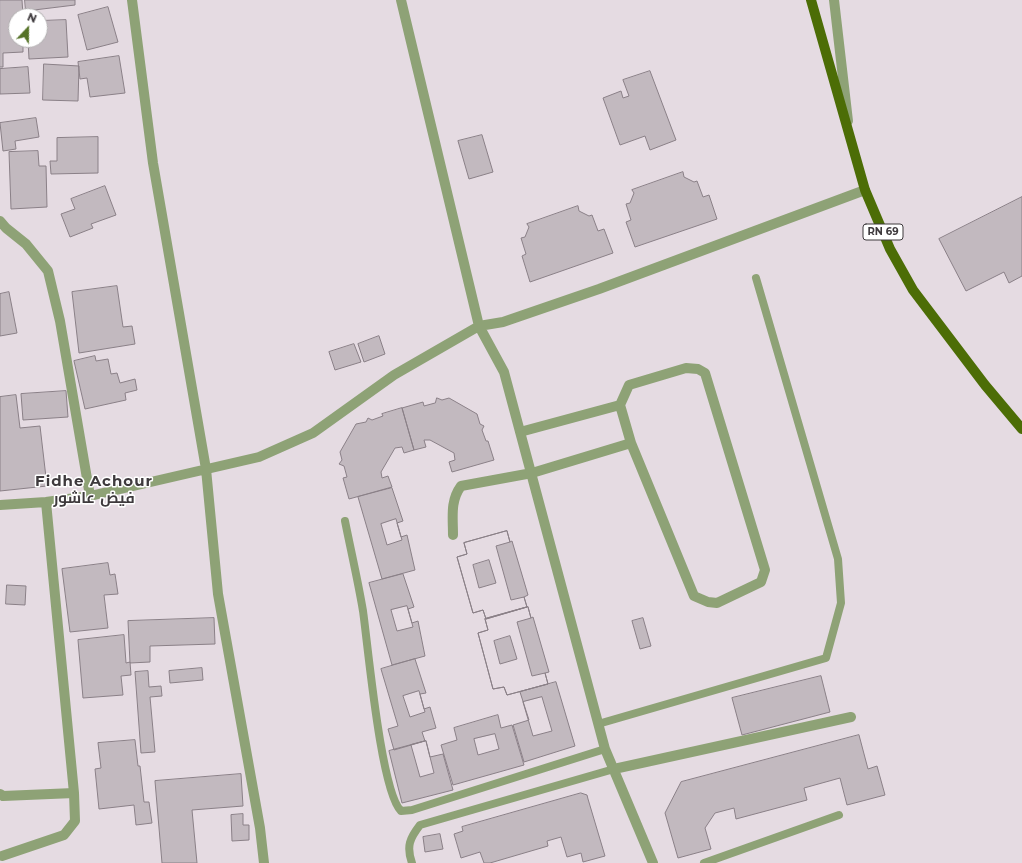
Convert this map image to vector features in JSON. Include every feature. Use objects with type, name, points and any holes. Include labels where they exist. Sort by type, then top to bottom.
[{"type":"main road","name":"RN 69","points":[[811,0],[850,132],[855,158],[865,190],[890,249],[913,290],[985,385],[1022,429]]},
{"type":"street","points":[[132,0],[153,163],[206,469],[218,594],[260,828],[264,863]]},
{"type":"street","points":[[401,0],[479,326],[504,372],[605,749],[652,863]]},
{"type":"street","points":[[834,0],[850,132]]},
{"type":"street","points":[[0,505],[46,502],[90,496],[259,457],[313,433],[394,375],[479,326],[503,322],[599,289],[865,190]]},
{"type":"street","points":[[0,221],[6,228],[26,244],[48,271],[60,321],[90,496]]},
{"type":"street","points":[[686,368],[705,373],[765,570],[761,582],[717,603],[708,602],[694,596],[631,443],[620,406],[629,385],[686,368]]},
{"type":"street","points":[[520,432],[620,406]]},
{"type":"street","points":[[454,535],[452,505],[456,493],[461,486],[532,473],[631,443]]},
{"type":"street","points":[[2,858],[64,835],[75,821],[74,793],[46,502]]},
{"type":"street","points":[[614,769],[851,717]]},
{"type":"street","points":[[0,794],[3,796],[74,793]]},
{"type":"lane","points":[[598,724],[826,658],[841,603],[838,559],[756,278]]},
{"type":"lane","points":[[346,521],[363,610],[386,776],[395,806],[401,811],[412,810],[605,749]]},
{"type":"lane","points":[[412,863],[409,855],[409,839],[420,825],[614,769]]},
{"type":"lane","points":[[704,863],[839,815]]},
{"type":"building","points":[[0,0],[22,0],[22,8],[8,8],[8,48],[23,48],[23,52],[3,53],[3,67],[0,67]]},
{"type":"building","points":[[25,0],[75,0],[75,5],[48,8],[26,8]]},
{"type":"building","points":[[108,7],[118,42],[87,50],[78,15]]},
{"type":"building","points":[[66,20],[68,57],[29,59],[28,48],[48,48],[48,21]]},
{"type":"building","points":[[119,56],[125,93],[90,97],[87,78],[80,79],[78,62]]},
{"type":"building","points":[[44,64],[79,66],[78,101],[43,100]]},
{"type":"building","points":[[28,67],[30,93],[0,94],[0,69]]},
{"type":"building","points":[[650,71],[676,140],[650,150],[645,136],[620,145],[603,98],[621,91],[623,98],[629,96],[623,80]]},
{"type":"building","points":[[36,118],[39,137],[15,141],[16,149],[3,151],[0,123]]},
{"type":"building","points":[[482,135],[493,172],[469,179],[458,141]]},
{"type":"building","points":[[98,137],[98,173],[51,174],[50,161],[57,161],[57,138]]},
{"type":"building","points":[[38,151],[39,166],[46,166],[47,207],[11,209],[9,152]]},
{"type":"building","points":[[683,172],[684,177],[694,182],[697,181],[703,197],[709,195],[717,219],[635,247],[626,222],[631,220],[626,204],[630,203],[634,193],[632,190]]},
{"type":"building","points":[[105,186],[116,215],[91,224],[93,228],[70,237],[61,214],[75,209],[71,199]]},
{"type":"building","points":[[1022,197],[1022,276],[1009,283],[1004,272],[966,291],[939,239]]},
{"type":"building","points":[[578,206],[579,211],[589,216],[592,215],[598,231],[604,229],[613,253],[530,282],[522,256],[526,254],[521,238],[525,237],[529,227],[527,224]]},
{"type":"building","points":[[117,286],[123,327],[132,326],[135,344],[79,353],[72,292]]},
{"type":"building","points":[[9,292],[17,333],[0,336],[0,294]]},
{"type":"building","points":[[379,336],[385,354],[364,362],[358,344]]},
{"type":"building","points":[[354,344],[361,362],[335,370],[329,352]]},
{"type":"building","points":[[95,356],[96,361],[108,359],[111,374],[117,373],[120,383],[135,379],[137,390],[125,393],[126,400],[85,409],[74,361]]},
{"type":"building","points":[[66,391],[68,417],[23,420],[21,394]]},
{"type":"building","points":[[16,395],[20,428],[40,426],[47,486],[0,491],[0,397]]},
{"type":"building","points":[[437,398],[442,400],[449,398],[477,414],[480,424],[484,426],[482,430],[486,441],[488,441],[494,460],[452,472],[449,462],[455,460],[454,453],[430,440],[424,440],[426,447],[414,450],[402,408],[423,402],[424,406],[435,403]]},
{"type":"building","points":[[402,408],[414,450],[404,453],[402,447],[395,448],[381,472],[382,478],[388,476],[392,487],[349,499],[343,478],[347,477],[344,466],[339,464],[342,460],[340,452],[356,424],[366,422],[368,418],[372,420],[383,416],[382,414]]},
{"type":"building","points":[[392,488],[403,521],[397,523],[401,537],[407,535],[415,570],[382,579],[358,497]]},
{"type":"building","points":[[396,519],[402,540],[387,545],[381,524]]},
{"type":"building","points":[[507,531],[510,542],[496,546],[511,600],[524,597],[527,607],[486,619],[483,610],[473,613],[457,557],[467,554],[464,543]]},
{"type":"building","points":[[507,531],[510,542],[512,541],[528,595],[524,597],[527,607],[486,619],[483,610],[473,613],[457,557],[467,554],[464,543]]},
{"type":"building","points":[[489,560],[496,583],[479,588],[473,565]]},
{"type":"building","points":[[108,563],[110,575],[115,574],[118,594],[104,595],[108,628],[70,632],[62,569]]},
{"type":"building","points":[[403,574],[414,607],[408,609],[412,623],[418,621],[425,656],[392,665],[369,583]]},
{"type":"building","points":[[7,585],[26,586],[25,605],[6,604]]},
{"type":"building","points":[[407,606],[413,627],[397,631],[391,610]]},
{"type":"building","points":[[528,607],[531,618],[517,622],[532,676],[545,673],[548,684],[507,695],[504,687],[493,689],[478,633],[488,630],[485,619]]},
{"type":"building","points":[[528,607],[531,618],[533,617],[549,672],[545,673],[548,684],[507,695],[504,687],[493,689],[478,633],[488,630],[485,619]]},
{"type":"building","points":[[214,618],[215,644],[150,646],[150,662],[130,663],[128,621]]},
{"type":"building","points":[[643,618],[651,646],[640,649],[632,621]]},
{"type":"building","points":[[124,635],[126,663],[130,662],[131,675],[121,676],[123,695],[83,698],[78,640]]},
{"type":"building","points":[[510,636],[517,659],[500,664],[494,641]]},
{"type":"building","points":[[415,659],[426,693],[420,694],[424,709],[430,707],[436,728],[422,732],[425,741],[394,750],[388,729],[398,726],[381,669]]},
{"type":"building","points":[[202,668],[203,680],[170,683],[169,671]]},
{"type":"building","points":[[148,671],[149,687],[161,686],[162,696],[150,697],[155,752],[141,753],[135,672]]},
{"type":"building","points":[[821,676],[830,712],[742,735],[732,698]]},
{"type":"building","points":[[556,682],[575,746],[524,762],[513,725],[529,720],[520,692]]},
{"type":"building","points":[[419,691],[425,712],[410,717],[403,696]]},
{"type":"building","points":[[542,697],[552,731],[533,736],[523,702]]},
{"type":"building","points":[[498,715],[501,728],[512,725],[524,765],[453,785],[441,745],[457,740],[454,728]]},
{"type":"building","points":[[495,734],[499,749],[478,755],[474,739]]},
{"type":"building","points":[[859,735],[868,769],[877,766],[885,795],[847,805],[840,778],[804,788],[807,800],[736,819],[734,808],[715,813],[705,828],[711,849],[678,858],[665,813],[681,782]]},
{"type":"building","points":[[135,740],[138,766],[140,766],[144,802],[149,802],[152,823],[136,825],[134,805],[99,809],[95,769],[101,768],[98,743]]},
{"type":"building","points":[[426,741],[434,773],[420,777],[411,745]]},
{"type":"building","points":[[426,741],[430,757],[443,754],[453,790],[402,803],[389,751]]},
{"type":"building","points":[[241,774],[243,806],[192,810],[197,863],[162,863],[155,781]]},
{"type":"building","points":[[581,793],[587,795],[605,856],[583,862],[581,853],[567,857],[561,837],[547,841],[548,846],[490,863],[484,863],[480,852],[461,858],[454,834],[463,831],[462,827]]},
{"type":"building","points":[[243,814],[243,825],[249,825],[249,840],[232,841],[231,815]]},
{"type":"building","points":[[440,834],[443,849],[425,852],[423,837]]},
{"type":"district","name":"Fidhe Achour فيض عاشور","points":[[94,490]]}]
